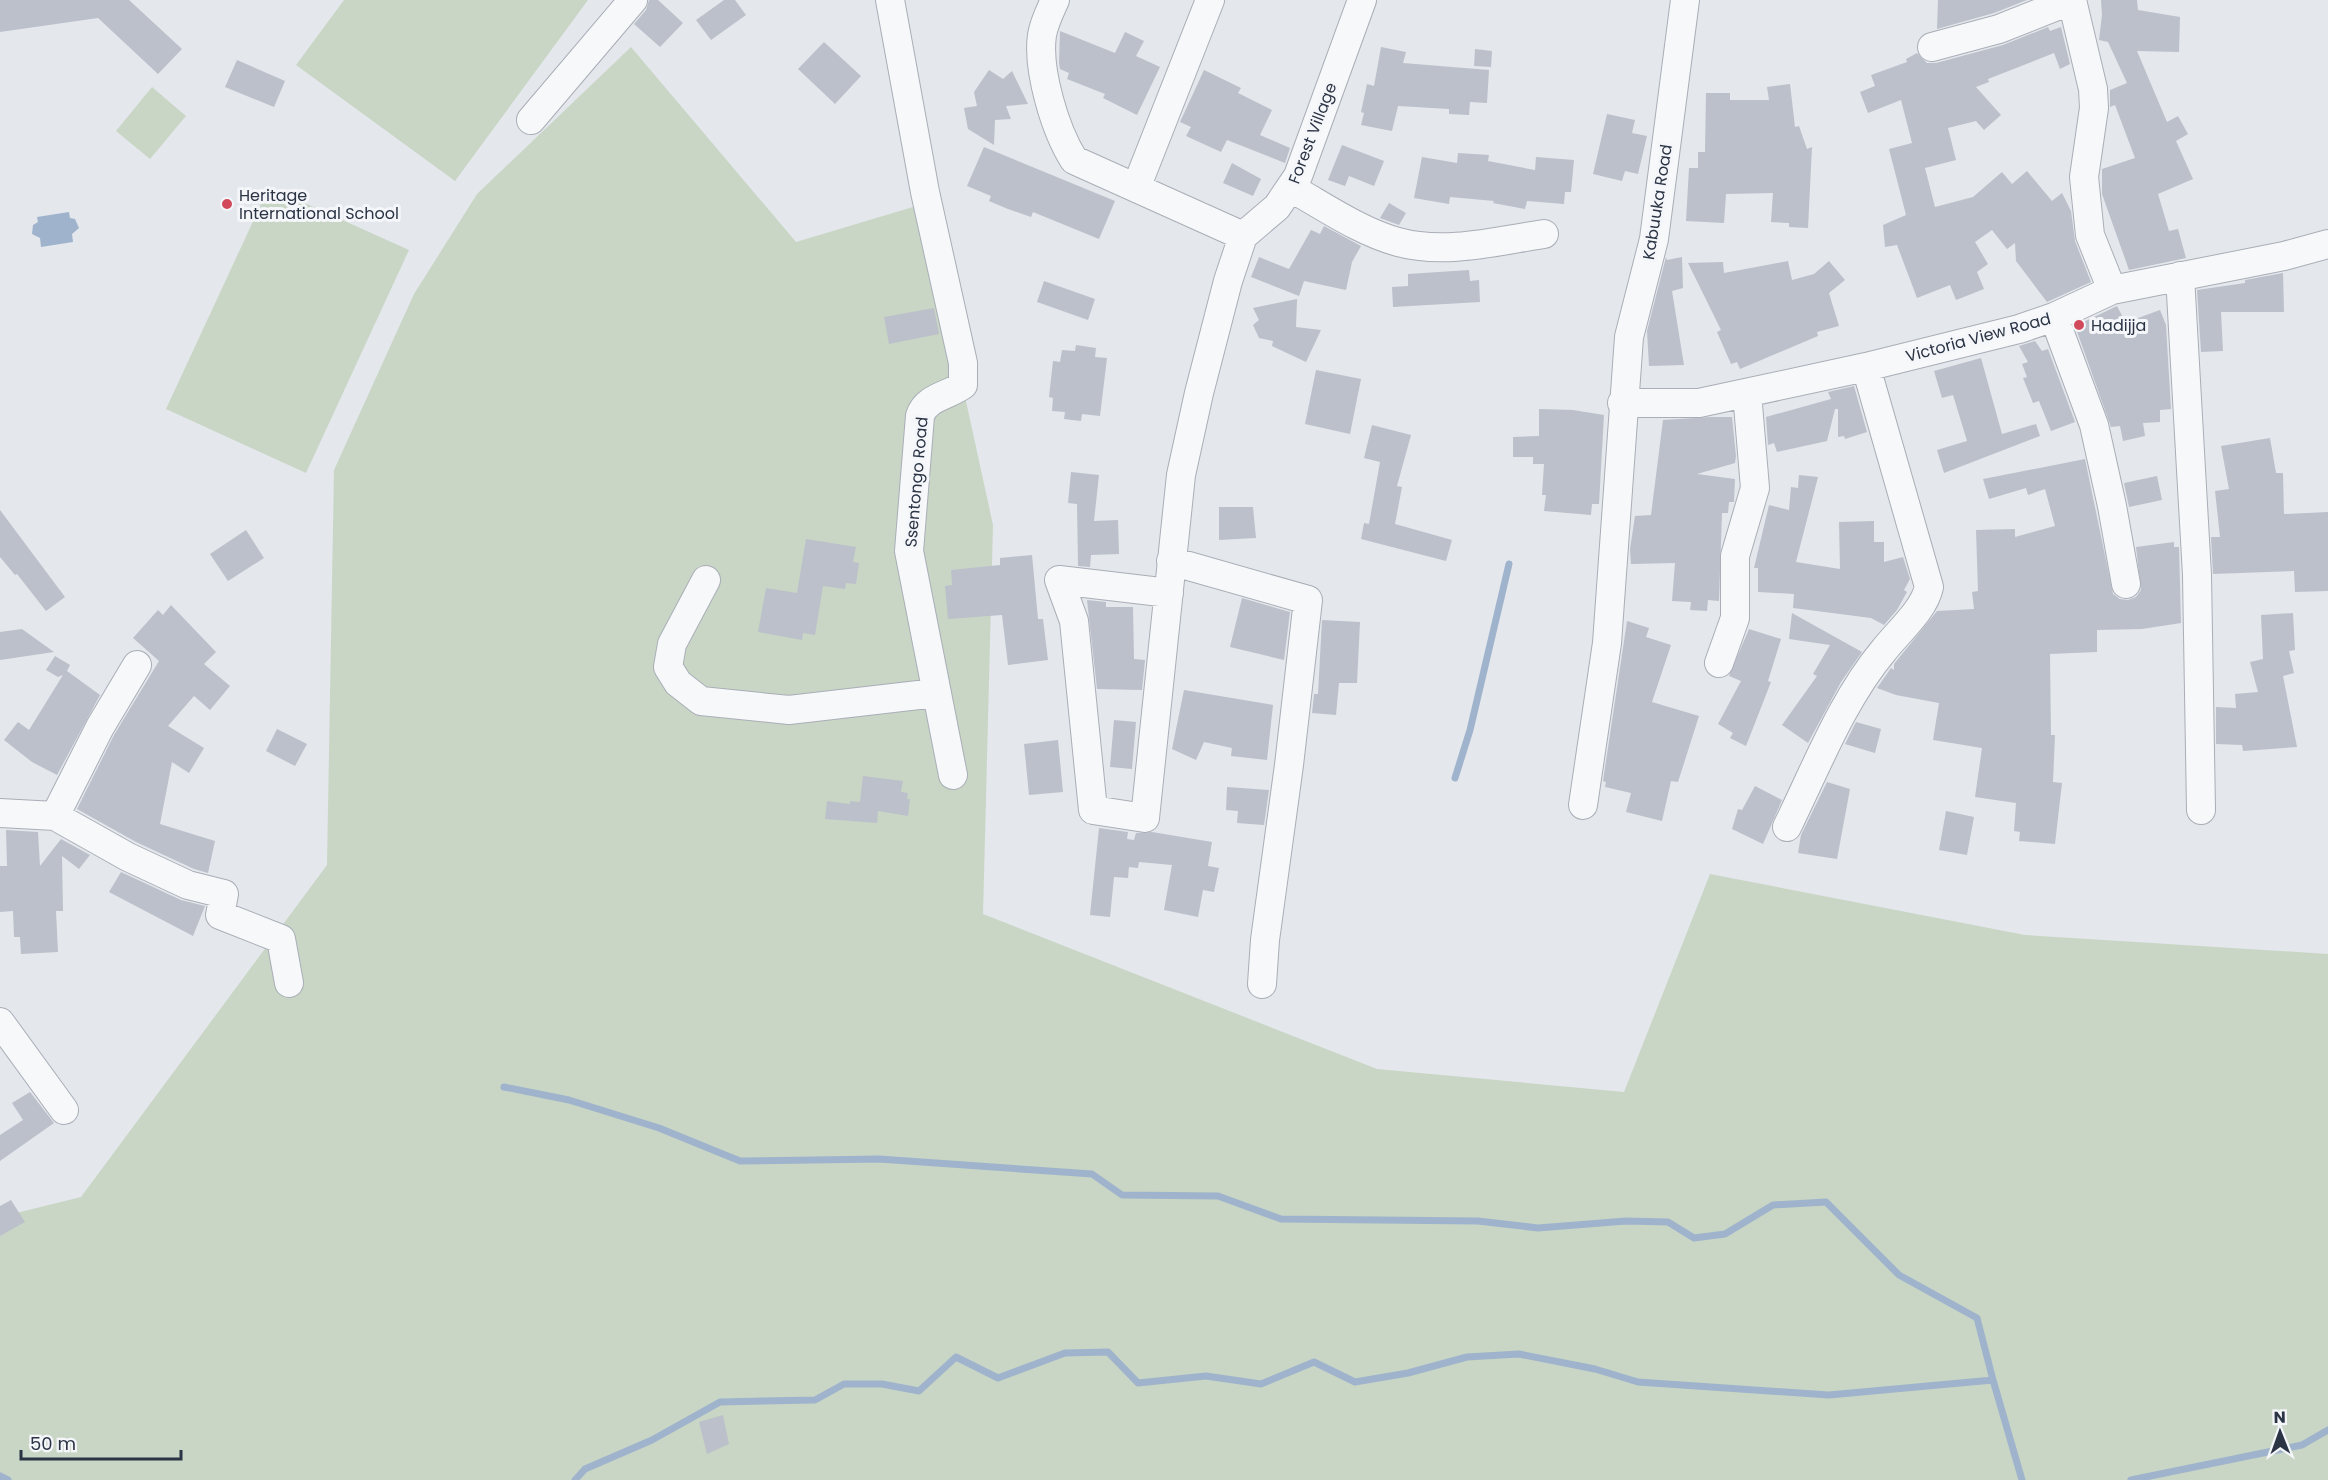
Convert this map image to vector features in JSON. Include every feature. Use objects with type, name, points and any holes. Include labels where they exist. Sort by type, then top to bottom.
[{"type":"street","points":[[531,120],[633,0]]},
{"type":"street","name":"Ssentongo Road","points":[[890,0],[925,192],[963,363],[963,385],[923,407],[919,427],[909,551],[953,775]]},
{"type":"street","points":[[1055,0],[1043,33],[1041,50],[1045,78],[1062,136],[1074,160],[1244,236]]},
{"type":"street","points":[[1136,188],[1210,0]]},
{"type":"street","name":"Forest Village","points":[[1169,593],[1059,580],[1074,621],[1093,810],[1145,818],[1169,593],[1171,561],[1186,447],[1228,281],[1244,236],[1277,207],[1291,188],[1308,150],[1362,0]]},
{"type":"street","name":"Kabuuka Road","points":[[1583,805],[1607,643],[1622,403],[1629,337],[1654,239],[1685,0]]},
{"type":"street","points":[[1932,47],[1999,29],[2072,0],[2093,89],[2094,108],[2084,177],[2090,235],[2112,290]]},
{"type":"street","points":[[1291,188],[1379,236],[1400,243],[1442,248],[1544,234]]},
{"type":"street","name":"Victoria View Road","points":[[1622,403],[1699,403],[1866,367],[2019,329],[2054,317],[2112,290],[2284,256],[2328,244]]},
{"type":"street","points":[[2180,276],[2197,575],[2201,810]]},
{"type":"street","points":[[2054,317],[2094,425],[2126,584]]},
{"type":"street","points":[[1787,826],[1862,682],[1881,653],[1926,599],[1928,593],[1927,573],[1866,367]]},
{"type":"street","points":[[1719,663],[1735,618],[1735,556],[1755,488],[1747,393]]},
{"type":"street","points":[[1171,561],[1308,600],[1289,765],[1265,940],[1262,984]]},
{"type":"street","points":[[706,580],[672,644],[668,668],[678,682],[701,700],[789,710],[936,693]]},
{"type":"street","points":[[55,816],[100,727],[137,665]]},
{"type":"street","points":[[0,813],[55,816],[128,857],[188,885],[224,894],[220,915],[281,939],[289,983]]},
{"type":"street","points":[[0,1022],[64,1110]]},
{"type":"green space","points":[[344,0],[588,0],[455,181],[296,65]]},
{"type":"green space","points":[[631,47],[796,242],[923,204],[993,525],[983,914],[1377,1069],[1624,1092],[1710,874],[2025,935],[2328,954],[2328,1480],[0,1480],[0,1217],[81,1197],[327,865],[334,470],[414,294],[477,194]]},
{"type":"green space","points":[[152,87],[186,116],[150,159],[116,131]]},
{"type":"green space","points":[[269,187],[409,250],[306,473],[166,409]]},
{"type":"water","points":[[69,212],[70,218],[75,219],[79,228],[72,234],[73,242],[41,247],[40,238],[32,234],[33,225],[38,222],[37,217]]},
{"type":"building","points":[[0,0],[129,0],[182,49],[158,74],[98,18],[0,32]]},
{"type":"building","points":[[649,0],[658,0],[683,23],[660,47],[634,24],[646,10]]},
{"type":"building","points":[[724,0],[735,0],[746,15],[711,40],[696,20]]},
{"type":"building","points":[[1938,0],[2027,0],[1994,13],[1937,29]]},
{"type":"building","points":[[2101,0],[2137,0],[2138,10],[2180,17],[2179,52],[2137,51],[2167,122],[2178,116],[2188,134],[2176,141],[2193,179],[2158,194],[2169,231],[2178,229],[2186,258],[2129,270],[2102,194],[2102,169],[2135,158],[2115,105],[2110,107],[2110,90],[2127,83],[2108,42],[2099,40]]},
{"type":"building","points":[[2048,27],[2050,31],[2061,27],[2070,64],[2060,69],[2054,53],[1988,79],[1989,82],[1976,87],[2001,115],[1984,130],[1976,121],[1948,128],[1956,160],[1925,168],[1935,207],[1973,197],[2002,172],[2012,184],[2027,171],[2052,201],[2062,193],[2071,211],[2075,241],[2091,282],[2047,302],[2016,261],[2015,243],[2007,249],[1992,230],[1975,242],[1988,264],[1977,272],[1984,289],[1956,300],[1950,285],[1917,298],[1897,245],[1885,247],[1883,225],[1906,215],[1889,149],[1912,143],[1901,100],[1868,113],[1860,92],[1875,86],[1871,75],[1907,62],[1906,59],[1917,53],[1927,63],[1936,63],[2003,45]]},
{"type":"building","points":[[1060,31],[1115,53],[1125,32],[1144,41],[1136,56],[1160,67],[1137,115],[1103,98],[1105,94],[1067,79],[1069,73],[1060,69],[1059,63]]},
{"type":"building","points":[[824,42],[861,76],[835,104],[798,69]]},
{"type":"building","points":[[1381,47],[1406,52],[1403,63],[1489,70],[1487,103],[1470,102],[1469,115],[1449,114],[1449,109],[1398,106],[1392,131],[1361,125],[1364,113],[1361,112],[1367,84],[1374,86]]},
{"type":"building","points":[[1475,49],[1492,51],[1491,67],[1474,66]]},
{"type":"building","points":[[237,60],[285,81],[274,107],[225,87]]},
{"type":"building","points":[[989,70],[1003,79],[1012,71],[1028,104],[1006,106],[1011,119],[995,120],[994,145],[968,129],[964,108],[977,106],[974,92]]},
{"type":"building","points":[[1204,70],[1241,88],[1238,93],[1272,110],[1260,135],[1290,148],[1285,163],[1227,140],[1221,152],[1186,136],[1191,127],[1180,122]]},
{"type":"building","points":[[1790,84],[1795,127],[1799,126],[1807,149],[1812,147],[1808,228],[1789,227],[1789,223],[1771,222],[1773,193],[1726,194],[1724,223],[1686,221],[1689,168],[1698,168],[1698,152],[1705,152],[1706,93],[1730,93],[1730,100],[1769,100],[1767,87]]},
{"type":"building","points":[[1607,114],[1635,120],[1632,133],[1647,136],[1638,174],[1625,171],[1622,181],[1593,174]]},
{"type":"building","points":[[1342,145],[1384,161],[1374,186],[1349,176],[1345,186],[1328,180]]},
{"type":"building","points":[[984,147],[1115,201],[1099,239],[1033,212],[1031,217],[1008,209],[989,201],[991,196],[967,186]]},
{"type":"building","points":[[1458,153],[1489,155],[1488,161],[1535,170],[1536,157],[1574,160],[1571,192],[1565,192],[1564,204],[1527,201],[1525,209],[1493,203],[1494,201],[1450,197],[1449,204],[1414,198],[1422,157],[1457,163]]},
{"type":"building","points":[[1232,163],[1261,179],[1253,196],[1223,183]]},
{"type":"building","points":[[1389,203],[1406,213],[1399,225],[1380,218]]},
{"type":"building","points":[[1324,226],[1361,246],[1352,262],[1346,290],[1304,281],[1299,296],[1251,277],[1259,257],[1289,269],[1311,230],[1320,234]]},
{"type":"building","points":[[1666,257],[1667,260],[1682,257],[1683,288],[1672,291],[1684,365],[1649,366],[1647,331]]},
{"type":"building","points":[[1788,261],[1792,280],[1814,274],[1829,261],[1845,280],[1829,293],[1839,326],[1817,332],[1818,336],[1740,369],[1737,362],[1731,364],[1717,332],[1721,330],[1688,263],[1723,262],[1724,273]]},
{"type":"building","points":[[1469,270],[1470,281],[1479,280],[1480,302],[1393,307],[1392,287],[1408,286],[1408,274]]},
{"type":"building","points":[[2283,273],[2284,312],[2221,312],[2223,351],[2201,352],[2197,290],[2245,283],[2245,280]]},
{"type":"building","points":[[1044,281],[1095,299],[1088,320],[1037,302]]},
{"type":"building","points":[[1297,299],[1296,327],[1321,330],[1306,362],[1272,346],[1273,341],[1259,338],[1253,325],[1259,320],[1253,308]]},
{"type":"building","points":[[2117,306],[2130,331],[2141,327],[2138,318],[2160,310],[2166,325],[2171,409],[2160,410],[2160,422],[2143,423],[2145,436],[2123,441],[2120,426],[2111,427],[2075,326]]},
{"type":"building","points":[[934,308],[939,334],[889,344],[884,317]]},
{"type":"building","points":[[2035,341],[2042,351],[2048,349],[2075,422],[2051,431],[2039,401],[2033,403],[2023,378],[2027,377],[2022,364],[2028,362],[2019,346]]},
{"type":"building","points":[[1076,345],[1096,348],[1095,357],[1107,358],[1100,416],[1082,414],[1081,421],[1064,419],[1065,412],[1052,411],[1053,398],[1049,397],[1053,361],[1060,362],[1062,350],[1075,351]]},
{"type":"building","points":[[1981,358],[2002,434],[2036,424],[2040,436],[1944,473],[1937,450],[1967,441],[1953,395],[1942,398],[1934,371]]},
{"type":"building","points":[[1316,370],[1361,379],[1350,434],[1305,424]]},
{"type":"building","points":[[1854,386],[1867,432],[1845,439],[1844,436],[1838,437],[1838,409],[1835,409],[1827,441],[1777,452],[1774,443],[1768,445],[1766,417],[1831,399],[1828,392]]},
{"type":"building","points":[[1539,409],[1573,410],[1604,415],[1599,504],[1592,504],[1591,515],[1544,511],[1546,495],[1542,495],[1544,464],[1533,464],[1533,457],[1513,457],[1513,437],[1539,436]]},
{"type":"building","points":[[1732,417],[1735,463],[1697,474],[1735,479],[1734,502],[1729,502],[1728,513],[1722,513],[1719,601],[1708,600],[1707,611],[1690,610],[1691,602],[1672,601],[1675,563],[1631,564],[1630,549],[1635,516],[1651,515],[1663,420]]},
{"type":"building","points":[[1372,425],[1411,435],[1397,486],[1402,487],[1395,524],[1452,540],[1446,561],[1361,539],[1364,523],[1369,524],[1380,462],[1364,458]]},
{"type":"building","points":[[2270,438],[2276,473],[2283,473],[2284,514],[2328,512],[2328,591],[2295,592],[2294,571],[2213,574],[2211,537],[2220,537],[2215,491],[2229,489],[2221,446]]},
{"type":"building","points":[[2085,459],[2113,594],[2120,599],[2128,600],[2136,597],[2141,590],[2136,547],[2174,542],[2174,547],[2179,547],[2181,623],[2142,629],[2097,630],[2097,652],[2050,654],[2051,735],[2055,735],[2053,782],[2062,783],[2055,844],[2019,841],[2020,832],[2014,831],[2016,803],[1975,797],[1982,748],[1933,740],[1939,703],[1896,695],[1877,688],[1891,668],[1894,670],[1894,664],[1937,611],[1974,609],[1972,592],[1978,591],[1976,530],[2015,529],[2015,537],[2055,526],[2045,489],[2028,495],[2026,488],[1989,499],[1983,479]]},
{"type":"building","points":[[1071,472],[1099,475],[1094,521],[1118,520],[1119,554],[1091,555],[1090,567],[1078,566],[1077,504],[1068,503]]},
{"type":"building","points":[[1799,475],[1818,477],[1796,562],[1840,569],[1839,522],[1874,521],[1874,542],[1884,542],[1884,562],[1903,557],[1910,579],[1904,590],[1907,592],[1897,610],[1884,625],[1871,618],[1793,608],[1794,594],[1758,592],[1758,568],[1754,568],[1769,505],[1789,510],[1791,487],[1798,488]]},
{"type":"building","points":[[2157,476],[2162,500],[2129,507],[2124,483]]},
{"type":"building","points":[[1219,507],[1253,507],[1256,538],[1219,540]]},
{"type":"building","points":[[0,510],[65,597],[46,611],[17,574],[15,575],[0,557]]},
{"type":"building","points":[[246,530],[264,558],[228,581],[210,554]]},
{"type":"building","points":[[806,539],[856,547],[853,562],[859,563],[856,584],[846,583],[845,589],[823,586],[815,635],[803,633],[802,640],[758,632],[766,588],[797,593]]},
{"type":"building","points":[[1032,555],[1038,619],[1043,619],[1048,660],[1008,665],[1002,615],[948,619],[945,586],[952,585],[951,570],[1000,565],[1000,558]]},
{"type":"building","points":[[1242,598],[1290,612],[1284,660],[1230,647]]},
{"type":"building","points":[[1087,600],[1106,602],[1106,607],[1133,607],[1134,659],[1145,660],[1142,690],[1097,689]]},
{"type":"building","points":[[171,605],[216,652],[204,664],[230,686],[210,710],[194,696],[168,726],[204,748],[189,773],[172,762],[160,824],[215,841],[208,873],[194,869],[136,842],[77,809],[114,735],[159,661],[133,638],[158,610],[163,615]]},
{"type":"building","points":[[1792,613],[1862,652],[1841,682],[1808,743],[1782,725],[1817,676],[1813,674],[1830,645],[1789,639]]},
{"type":"building","points":[[2293,613],[2295,650],[2289,651],[2294,673],[2283,676],[2297,747],[2243,751],[2242,745],[2216,744],[2216,707],[2236,708],[2235,694],[2258,692],[2250,662],[2263,659],[2261,615]]},
{"type":"building","points":[[1322,620],[1360,622],[1357,683],[1339,683],[1336,715],[1312,713],[1314,694],[1318,694]]},
{"type":"building","points":[[1627,621],[1649,628],[1646,637],[1671,645],[1652,702],[1699,716],[1678,782],[1671,781],[1662,821],[1626,812],[1631,793],[1605,787],[1606,782],[1603,781]]},
{"type":"building","points":[[22,629],[54,652],[0,660],[0,632]]},
{"type":"building","points":[[1749,629],[1781,639],[1768,681],[1771,682],[1746,746],[1730,738],[1733,733],[1718,724],[1741,681],[1729,676]]},
{"type":"building","points":[[55,656],[70,665],[67,671],[100,695],[57,775],[32,762],[4,740],[18,722],[29,730],[63,675],[58,677],[46,670]]},
{"type":"building","points":[[1184,690],[1273,705],[1267,760],[1231,756],[1232,748],[1204,742],[1196,760],[1172,749]]},
{"type":"building","points":[[1114,720],[1136,722],[1132,769],[1110,767]]},
{"type":"building","points":[[1856,722],[1881,729],[1875,753],[1845,744]]},
{"type":"building","points":[[277,729],[307,744],[295,766],[266,751]]},
{"type":"building","points":[[1058,740],[1063,792],[1029,795],[1024,744]]},
{"type":"building","points":[[863,776],[903,781],[901,792],[908,793],[907,799],[910,799],[908,816],[878,811],[877,823],[825,819],[827,801],[850,804],[850,801],[860,802]]},
{"type":"building","points":[[1827,782],[1850,789],[1837,859],[1798,853],[1801,835]]},
{"type":"building","points":[[1755,786],[1782,800],[1763,844],[1732,829],[1738,809],[1742,810]]},
{"type":"building","points":[[1227,787],[1269,790],[1264,825],[1237,823],[1238,811],[1226,810]]},
{"type":"building","points":[[1946,811],[1974,817],[1967,855],[1939,850]]},
{"type":"building","points":[[1099,828],[1128,832],[1127,839],[1134,840],[1136,833],[1152,832],[1212,842],[1208,866],[1219,868],[1214,892],[1203,890],[1198,917],[1164,910],[1172,865],[1139,862],[1138,868],[1129,867],[1128,878],[1114,877],[1110,917],[1090,915]]},
{"type":"building","points":[[6,830],[38,832],[40,866],[61,839],[90,855],[79,869],[62,856],[63,911],[56,911],[58,952],[21,954],[20,937],[14,937],[13,911],[0,912],[0,866],[7,866]]},
{"type":"building","points":[[121,872],[181,900],[205,906],[193,936],[109,892]]},
{"type":"building","points":[[30,1092],[54,1123],[0,1161],[0,1135],[23,1120],[12,1103]]},
{"type":"building","points":[[11,1200],[25,1222],[0,1236],[0,1206]]},
{"type":"building","points":[[723,1415],[729,1444],[707,1454],[699,1422]]},
{"type":"waterway","points":[[1455,778],[1470,730],[1509,564]]},
{"type":"waterway","points":[[504,1087],[569,1100],[659,1128],[740,1161],[879,1159],[1092,1174],[1122,1195],[1218,1196],[1281,1219],[1478,1221],[1538,1228],[1626,1221],[1668,1222],[1694,1238],[1725,1234],[1773,1205],[1826,1202],[1899,1275],[1977,1318],[1993,1380]]},
{"type":"waterway","points":[[575,1480],[585,1469],[652,1440],[720,1402],[815,1400],[844,1384],[882,1384],[919,1391],[956,1357],[998,1378],[1065,1353],[1108,1352],[1138,1383],[1206,1376],[1261,1384],[1314,1362],[1355,1382],[1408,1373],[1467,1357],[1519,1354],[1595,1369],[1638,1382],[1829,1395],[1993,1380],[2022,1480]]},
{"type":"waterway","points":[[2131,1480],[2302,1445],[2328,1430]]},
{"type":"waterway","points":[[0,1476],[8,1480]]},
{"type":"place","name":"Heritage International School","points":[[227,204]]},
{"type":"place","name":"Hadijja","points":[[2079,325]]}]
